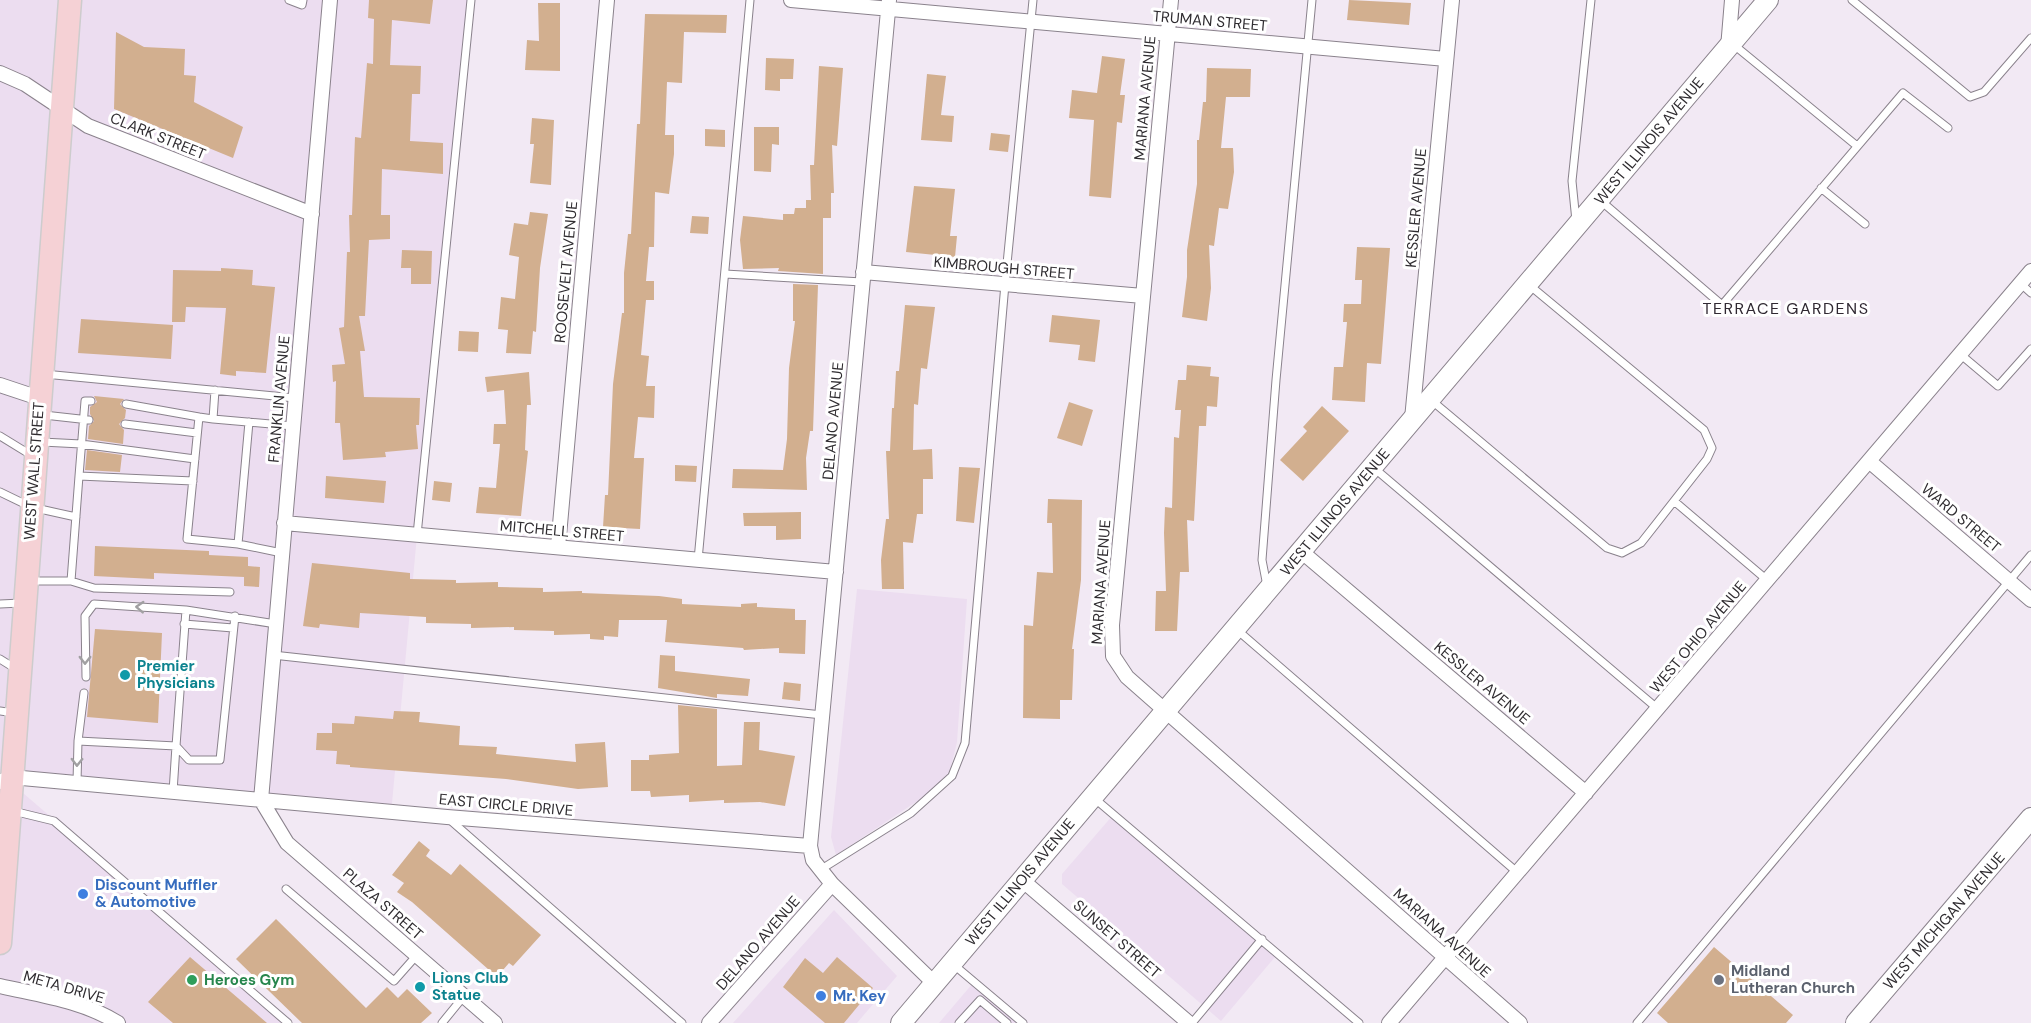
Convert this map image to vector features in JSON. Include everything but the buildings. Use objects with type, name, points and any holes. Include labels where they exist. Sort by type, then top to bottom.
[{"type":"main road","name":"WEST WALL STREET","points":[[0,943],[9,810],[6,779],[10,665],[25,592],[70,0]]},
{"type":"main road","name":"WEST ILLINOIS AVENUE","points":[[908,1019],[1022,880],[1768,0]]},
{"type":"main road","name":"WEST MICHIGAN AVENUE","points":[[1856,1023],[2031,818]]},
{"type":"street","name":"FRANKLIN AVENUE","points":[[261,800],[330,0]]},
{"type":"street","name":"ROOSEVELT AVENUE","points":[[558,547],[607,0]]},
{"type":"street","name":"TRUMAN STREET","points":[[791,0],[888,4],[1031,21],[1446,59]]},
{"type":"street","name":"MARIANA AVENUE","points":[[1171,0],[1111,637],[1113,656],[1122,670],[1444,958],[1520,1023]]},
{"type":"street","name":"KESSLER AVENUE","points":[[1412,418],[1452,0]]},
{"type":"street","points":[[1730,46],[1732,0]]},
{"type":"street","name":"DELANO AVENUE","points":[[810,846],[888,4]]},
{"type":"street","name":"CLARK STREET","points":[[0,73],[25,84],[88,126],[312,214]]},
{"type":"street","name":"WEST OHIO AVENUE","points":[[1389,1023],[1960,354],[2026,288],[2031,271]]},
{"type":"street","name":"KIMBROUGH STREET","points":[[863,277],[1005,284],[1143,296]]},
{"type":"street","points":[[0,386],[39,406]]},
{"type":"street","name":"WARD STREET","points":[[1869,461],[2031,600]]},
{"type":"street","name":"MITCHELL STREET","points":[[284,523],[836,572]]},
{"type":"street","name":"KESSLER AVENUE","points":[[1302,552],[1586,793]]},
{"type":"street","name":"EAST CIRCLE DRIVE","points":[[6,779],[77,783],[447,817],[810,846]]},
{"type":"street","name":"PLAZA STREET","points":[[261,800],[287,843],[495,1023]]},
{"type":"street","points":[[810,846],[813,860],[832,884],[935,984]]},
{"type":"street","name":"SUNSET STREET","points":[[1022,880],[1191,1023]]},
{"type":"street","name":"DELANO AVENUE","points":[[709,1023],[832,884]]},
{"type":"street","name":"META DRIVE","points":[[0,986],[60,999],[108,1016],[118,1023]]},
{"type":"lane","points":[[289,0],[302,5],[303,0]]},
{"type":"lane","points":[[417,535],[471,0]]},
{"type":"lane","points":[[698,560],[750,0]]},
{"type":"lane","points":[[820,870],[911,813],[952,776],[966,743],[1005,284],[1033,0]]},
{"type":"lane","points":[[1269,591],[1262,560],[1276,380],[1312,0]]},
{"type":"lane","points":[[1577,226],[1572,181],[1592,0]]},
{"type":"lane","points":[[1852,0],[1970,97],[1984,92],[2031,38]]},
{"type":"lane","points":[[1730,46],[1857,146]]},
{"type":"lane","points":[[1599,200],[1722,305],[1903,93],[1948,128]]},
{"type":"lane","points":[[1821,188],[1864,224]]},
{"type":"lane","points":[[725,274],[863,277]]},
{"type":"lane","points":[[1429,399],[1607,548],[1622,552],[1641,543],[1707,459],[1712,448],[1704,430],[1527,283]]},
{"type":"lane","points":[[1960,354],[1998,386],[2031,349]]},
{"type":"lane","points":[[41,373],[295,398]]},
{"type":"lane","points":[[213,419],[215,390]]},
{"type":"lane","points":[[71,581],[81,444],[86,420],[84,401],[91,401]]},
{"type":"lane","points":[[126,404],[213,419],[293,426]]},
{"type":"lane","points":[[39,406],[86,420]]},
{"type":"lane","points":[[199,417],[187,539],[238,544],[282,553]]},
{"type":"lane","points":[[238,544],[249,422]]},
{"type":"lane","points":[[124,424],[196,433]]},
{"type":"lane","points":[[0,436],[35,450],[81,444],[195,459]]},
{"type":"lane","points":[[1372,467],[1658,709]]},
{"type":"lane","points":[[79,476],[193,482]]},
{"type":"lane","points":[[0,492],[31,507],[76,517]]},
{"type":"lane","points":[[1674,501],[1767,580]]},
{"type":"lane","points":[[1637,1023],[2031,555]]},
{"type":"lane","points":[[0,604],[25,592],[71,581],[94,588],[230,592]]},
{"type":"lane","points":[[86,677],[85,616],[94,604],[186,610],[276,624]]},
{"type":"lane","points":[[173,792],[186,610]]},
{"type":"lane","points":[[78,741],[176,746],[189,760],[220,760],[235,616]]},
{"type":"lane","points":[[184,624],[233,628]]},
{"type":"lane","points":[[1236,629],[1518,873]]},
{"type":"lane","points":[[273,655],[822,716]]},
{"type":"lane","points":[[77,783],[78,741],[84,693]]},
{"type":"lane","points":[[1093,797],[1359,1023]]},
{"type":"lane","points":[[9,810],[54,821],[288,1023]]},
{"type":"lane","points":[[447,817],[681,1023]]},
{"type":"lane","points":[[286,889],[394,981],[417,956]]},
{"type":"lane","points":[[1191,1023],[1262,939]]},
{"type":"lane","points":[[952,963],[1023,1023]]},
{"type":"lane","points":[[447,1021],[464,996]]},
{"type":"lane","points":[[959,1023],[980,1000],[1007,1023]]},
{"type":"shaded area","points":[[0,0],[467,0],[391,814],[9,781],[291,1023],[0,1023]]},
{"type":"shaded area","points":[[857,589],[967,599],[957,742],[949,775],[937,788],[836,855],[831,837]]},
{"type":"shaded area","points":[[1113,815],[1275,957],[1221,1021],[1062,884],[1062,874]]},
{"type":"shaded area","points":[[834,910],[897,976],[857,1023],[733,1023]]},
{"type":"shaded area","points":[[973,983],[1019,1023],[939,1023]]},
{"type":"place","name":"Premier Physicians","points":[[125,675]]},
{"type":"place","name":"Discount Muffler & Automotive","points":[[83,894]]},
{"type":"place","name":"Heroes Gym","points":[[192,980]]},
{"type":"place","name":"Midland Lutheran Church","points":[[1719,980]]},
{"type":"place","name":"Lions Club Statue","points":[[420,987]]},
{"type":"place","name":"Mr. Key","points":[[821,996]]},
{"type":"district","name":"TERRACE GARDENS","points":[[1786,308]]}]
